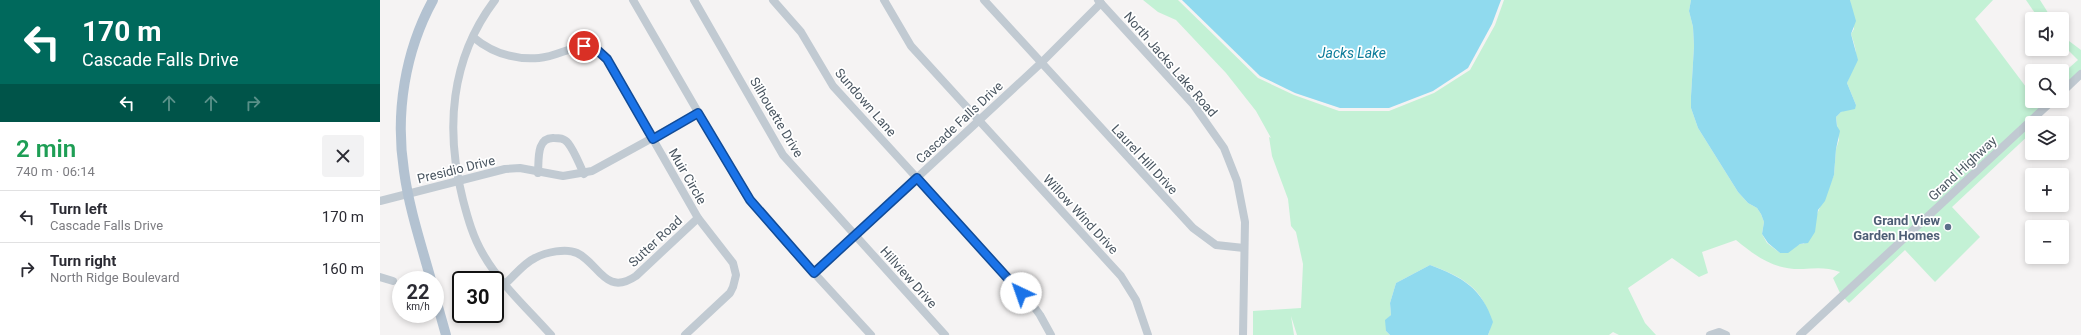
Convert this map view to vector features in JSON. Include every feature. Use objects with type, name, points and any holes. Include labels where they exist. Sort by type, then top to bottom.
[{"type":"main road","points":[[429,271],[408,194],[401,148],[403,95],[406,74],[418,34],[433,0]]},
{"type":"main road","points":[[443,323],[446,335]]},
{"type":"street","points":[[494,0],[473,37],[460,71],[454,105],[453,143],[458,180],[476,240],[492,268],[551,335]]},
{"type":"street","points":[[633,0],[698,113],[752,202],[871,335]]},
{"type":"street","name":"Silhouette Drive","points":[[694,0],[783,155],[855,235]]},
{"type":"street","name":"Sundown Lane","points":[[773,0],[801,32],[833,86],[1032,304],[1051,335]]},
{"type":"street","name":"Willow Wind Drive","points":[[884,0],[911,46],[1121,276],[1139,307],[1148,335]]},
{"type":"street","name":"Laurel Hill Drive","points":[[984,0],[1200,236],[1216,245],[1244,248]]},
{"type":"street","name":"Cascade Falls Drive","points":[[814,273],[1041,63],[1099,2]]},
{"type":"street","name":"North Jacks Lake Road","points":[[1099,2],[1193,104],[1215,133],[1224,148],[1237,181],[1244,222],[1243,335]]},
{"type":"street","name":"Muir Circle","points":[[473,37],[500,53],[520,58],[551,56],[578,46],[596,49],[607,59],[698,218],[736,269],[736,281],[730,293],[685,335]]},
{"type":"street","points":[[2069,85],[2081,74]]},
{"type":"street","name":"Grand Highway","points":[[1800,335],[2044,108]]},
{"type":"street","name":"Presidio Drive","points":[[380,201],[458,180],[512,168],[563,176],[584,174],[602,167],[698,113]]},
{"type":"street","points":[[538,172],[541,145],[551,137],[560,138],[568,143],[584,174]]},
{"type":"street","name":"Sutter Road","points":[[505,284],[536,257],[564,251],[571,251],[582,256],[607,280],[625,281],[636,276],[698,218]]},
{"type":"street","name":"Hillview Drive","points":[[855,235],[945,335]]},
{"type":"street","points":[[380,277],[392,281]]},
{"type":"street","points":[[1710,335],[1719,332],[1726,335]]},
{"type":"green space","points":[[1143,0],[1178,0],[1258,78],[1294,95],[1339,111],[1389,111],[1434,93],[1470,70],[1495,25],[1504,0],[1691,0],[1689,11],[1693,27],[1694,46],[1691,108],[1698,128],[1738,192],[1748,203],[1757,208],[1761,214],[1764,222],[1762,234],[1767,243],[1780,253],[1800,244],[1804,244],[1834,175],[1836,149],[1839,140],[1836,117],[1841,112],[1856,105],[1847,83],[1856,59],[1851,34],[1854,29],[1850,0],[1993,0],[1975,19],[2025,86],[2025,108],[2040,108],[2032,116],[2025,116],[2025,122],[1840,293],[1833,278],[1840,272],[1822,268],[1793,269],[1775,265],[1751,252],[1736,240],[1702,252],[1708,273],[1699,277],[1672,258],[1628,288],[1645,323],[1656,335],[1619,335],[1613,332],[1609,335],[1488,335],[1490,322],[1485,304],[1480,296],[1466,282],[1458,277],[1430,265],[1396,283],[1390,303],[1391,315],[1388,318],[1386,331],[1390,335],[1297,335],[1291,316],[1294,335],[1253,335],[1253,311],[1301,308],[1303,264],[1296,232],[1291,226],[1288,199],[1272,156],[1269,137],[1271,138],[1256,111],[1226,73],[1176,20],[1158,12]]},
{"type":"green space","points":[[2026,0],[2040,0],[2048,12],[2034,12]]},
{"type":"green space","points":[[2069,41],[2081,50],[2081,70],[2069,81],[2069,68],[2078,60],[2069,51]]},
{"type":"green space","points":[[2025,130],[2025,139],[1952,207],[1980,237],[1935,282],[1905,250],[1849,303],[1844,298]]},
{"type":"water","name":"Jacks Lake","points":[[1182,0],[1501,0],[1492,24],[1468,68],[1433,91],[1389,108],[1340,108],[1295,93],[1260,76]]},
{"type":"water","points":[[1691,0],[1850,0],[1856,21],[1851,34],[1858,60],[1847,83],[1856,105],[1855,109],[1841,112],[1836,117],[1837,126],[1840,131],[1836,149],[1834,175],[1825,201],[1818,210],[1815,232],[1808,243],[1800,244],[1788,253],[1780,253],[1768,243],[1762,234],[1764,222],[1761,214],[1757,208],[1748,203],[1738,192],[1698,128],[1691,108],[1694,46],[1693,27],[1689,11]]},
{"type":"water","points":[[1430,265],[1461,279],[1477,292],[1483,300],[1493,322],[1488,335],[1390,335],[1386,331],[1385,320],[1391,315],[1390,303],[1396,283]]},
{"type":"place","name":"Grand View Garden Homes","points":[[1948,227]]},
{"type":"route","points":[[584,46],[596,49],[607,59],[653,139],[698,113],[745,194],[814,273],[917,178],[1021,293]]}]
